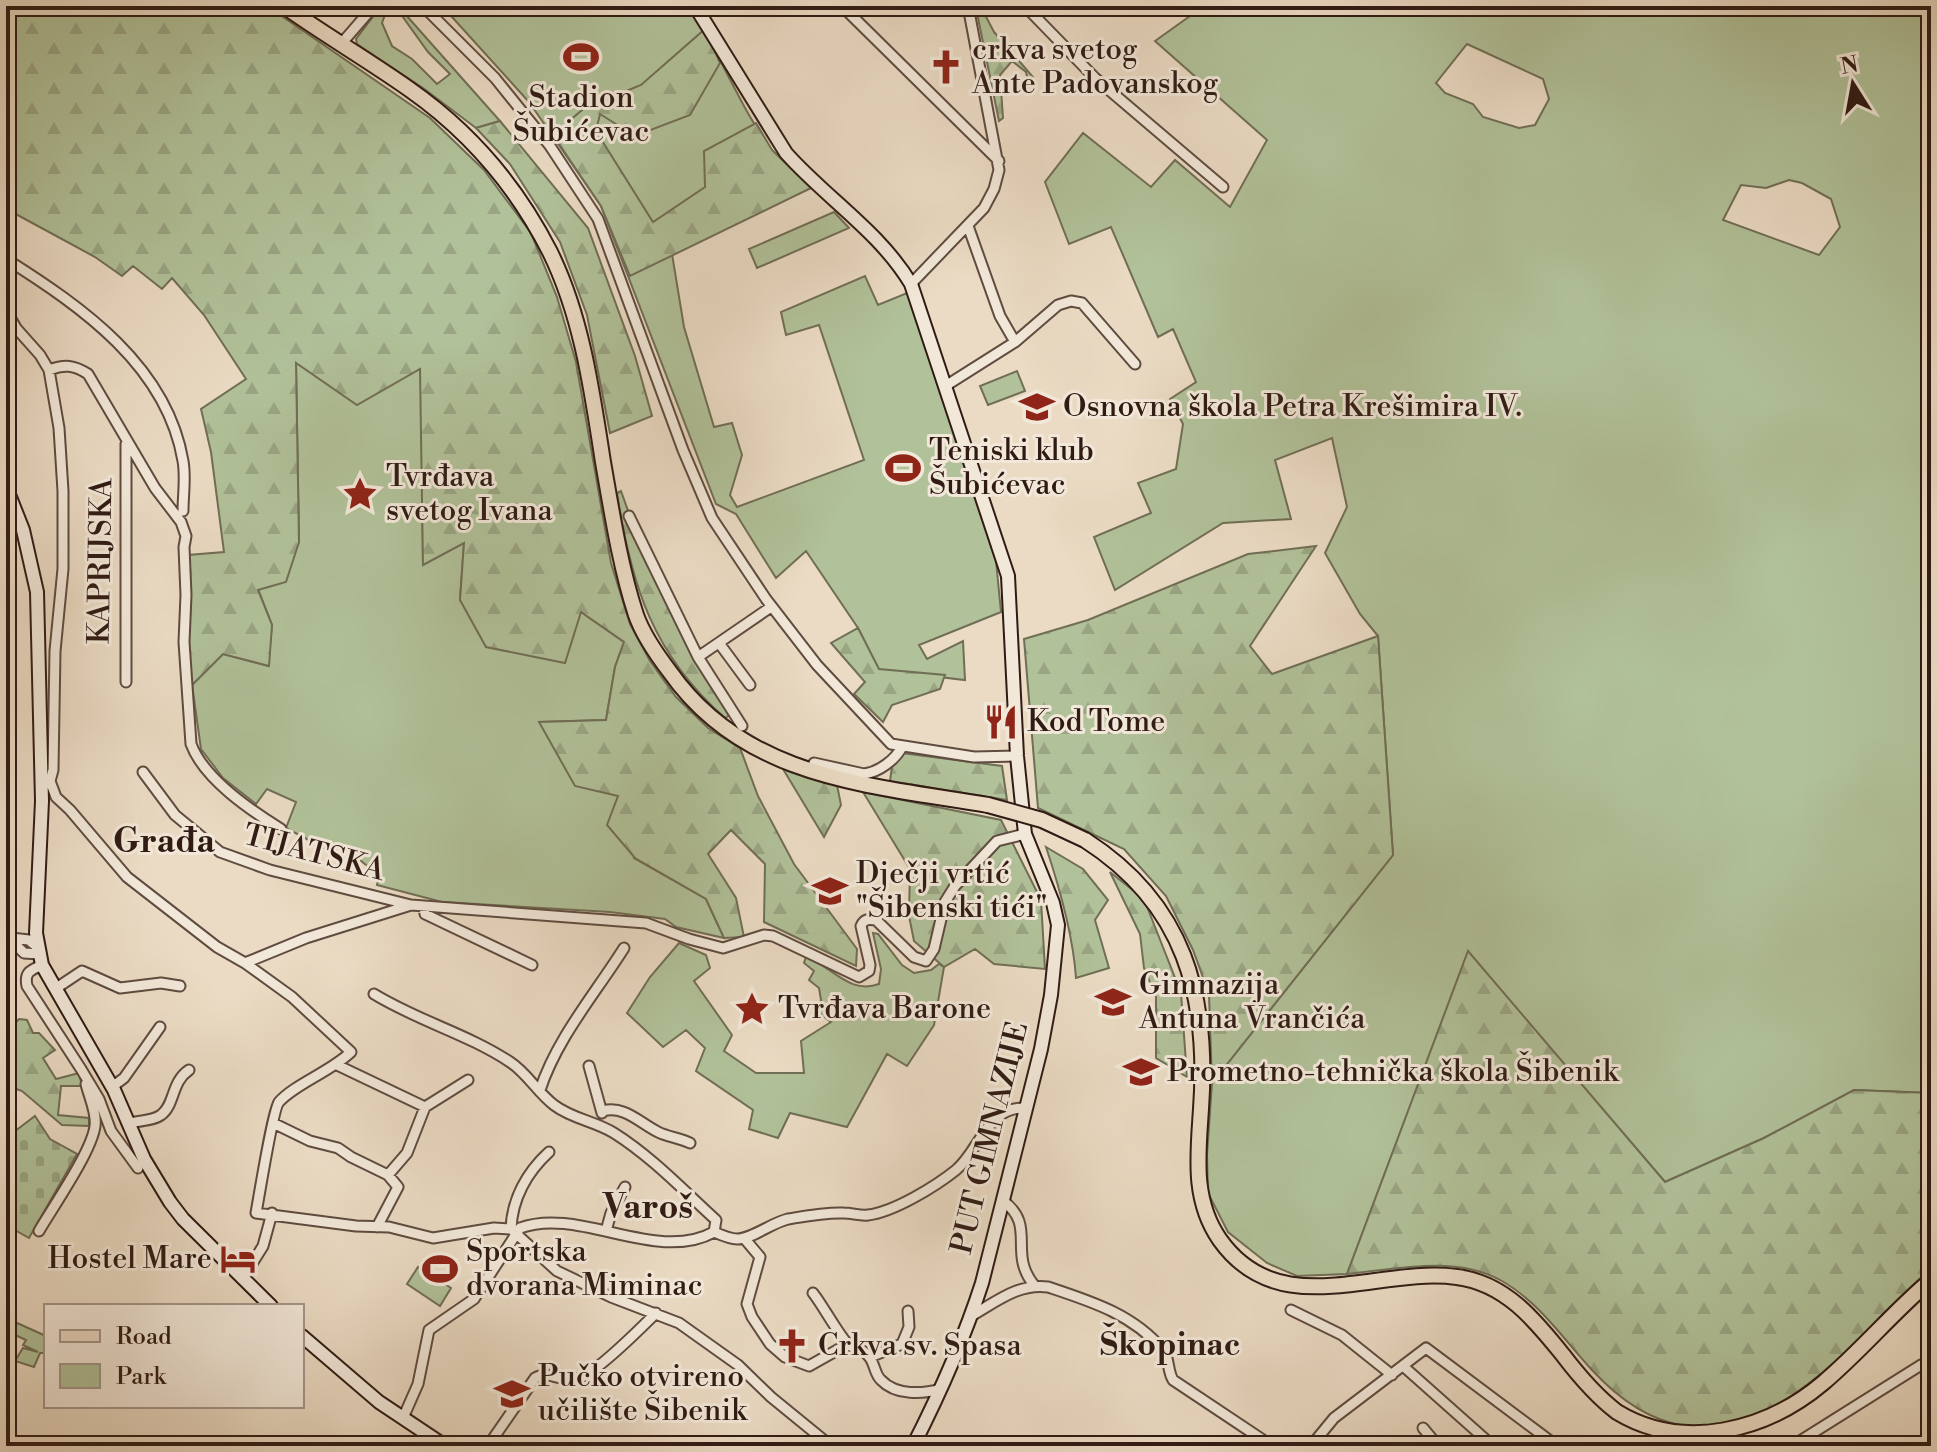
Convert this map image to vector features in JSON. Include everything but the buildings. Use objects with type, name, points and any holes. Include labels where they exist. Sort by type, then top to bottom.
[{"type":"main road","points":[[284,6],[411,90],[462,133],[487,158],[527,212],[567,290],[584,350],[620,553],[637,617],[683,691],[718,722],[761,752],[783,763],[845,781],[988,805],[1042,820],[1085,840],[1119,865],[1150,897],[1168,923],[1187,963],[1198,997],[1204,1066],[1197,1171],[1200,1193],[1205,1212],[1222,1242],[1236,1257],[1262,1274],[1295,1286],[1322,1288],[1418,1276],[1449,1276],[1477,1281],[1518,1304],[1586,1383],[1617,1413],[1651,1430],[1693,1439],[1752,1427],[1796,1404],[1824,1382],[1931,1280]]},
{"type":"street","points":[[341,44],[374,6]]},
{"type":"street","points":[[423,6],[495,78],[541,135],[598,219],[683,450],[712,518],[771,607],[817,665],[886,740],[902,747],[974,757],[1017,756]]},
{"type":"street","name":"PUT GIMNAZIJE","points":[[695,6],[786,153],[876,239],[900,265],[911,284],[1008,576],[1017,756],[1025,834],[1053,903],[1058,925],[1051,995],[1041,1049],[971,1316],[913,1446]]},
{"type":"street","points":[[842,6],[999,161]]},
{"type":"street","points":[[911,284],[968,226],[990,198],[999,170],[968,6]]},
{"type":"street","points":[[1025,6],[1095,78],[1223,187]]},
{"type":"street","points":[[968,226],[1000,316],[1015,342]]},
{"type":"street","points":[[6,259],[92,317],[126,352],[156,390],[169,412],[183,462],[183,511]]},
{"type":"street","points":[[947,385],[1015,342],[1058,305],[1071,301],[1082,303],[1135,364]]},
{"type":"street","points":[[6,310],[49,370],[59,428],[63,569],[36,923],[40,955],[26,977],[27,986],[99,1099],[111,1131],[138,1168]]},
{"type":"street","points":[[49,370],[62,365],[76,366],[88,374],[155,488],[181,522],[186,536],[184,642],[191,744],[207,772],[281,829]]},
{"type":"street","name":"KAPRIJSKA","points":[[126,441],[126,682]]},
{"type":"street","points":[[6,487],[23,530],[37,592],[46,782],[59,801],[127,877],[217,947],[292,997],[351,1052],[337,1065],[278,1103],[272,1115],[256,1213],[377,1227],[433,1238],[494,1228],[513,1231],[541,1222],[663,1242],[705,1237],[714,1232],[735,1240],[774,1222],[842,1213],[869,1215],[926,1191],[958,1169],[976,1148],[987,1126],[998,1117],[1026,1108]]},
{"type":"street","points":[[629,516],[698,657],[742,726]]},
{"type":"street","points":[[698,657],[771,607]]},
{"type":"street","points":[[719,643],[750,685]]},
{"type":"street","points":[[814,763],[872,773],[897,755],[902,747]]},
{"type":"street","name":"TIJATSKA","points":[[143,772],[175,815],[220,852],[270,870],[411,905],[646,923],[708,944],[730,948],[764,935],[773,936],[859,977],[869,971],[861,926],[869,919],[876,920],[919,960],[926,961],[934,949],[945,902],[955,886],[997,841],[1025,834]]},
{"type":"street","points":[[245,963],[306,938],[411,905]]},
{"type":"street","points":[[424,907],[425,914],[532,965]]},
{"type":"street","points":[[11,941],[36,923]]},
{"type":"street","points":[[11,941],[29,940],[40,955],[55,989],[112,1087],[144,1159],[170,1202],[183,1219],[269,1304]]},
{"type":"street","points":[[540,1090],[546,1070],[568,1031],[624,948]]},
{"type":"street","points":[[55,989],[82,971],[120,988],[161,983],[180,986]]},
{"type":"street","points":[[374,994],[401,1011],[473,1041],[500,1056],[513,1064],[553,1105],[577,1118],[598,1124],[640,1151],[716,1220],[714,1232]]},
{"type":"street","points":[[112,1087],[124,1078],[160,1027]]},
{"type":"street","points":[[337,1065],[425,1107]]},
{"type":"street","points":[[589,1066],[603,1111],[598,1124]]},
{"type":"street","points":[[39,1231],[85,1153],[94,1130],[95,1115],[81,1069]]},
{"type":"street","points":[[128,1123],[161,1115],[168,1106],[174,1086],[189,1070]]},
{"type":"street","points":[[388,1175],[407,1153],[425,1107],[468,1080]]},
{"type":"street","points":[[603,1111],[612,1108],[663,1134],[690,1143]]},
{"type":"street","points":[[273,1123],[310,1141],[338,1148],[388,1175],[398,1187],[377,1227]]},
{"type":"street","points":[[403,1418],[418,1384],[429,1330],[474,1299],[513,1231],[518,1196],[531,1171],[549,1152]]},
{"type":"street","points":[[606,1231],[611,1213],[625,1187]]},
{"type":"street","points":[[1002,1200],[1019,1216],[1022,1228],[1020,1255],[1034,1285]]},
{"type":"street","points":[[243,1278],[263,1246],[272,1213]]},
{"type":"street","points":[[513,1231],[557,1271],[611,1297],[679,1323],[738,1365],[771,1397],[831,1446]]},
{"type":"street","points":[[744,1238],[760,1257],[747,1304],[770,1344],[785,1357],[809,1366],[848,1344]]},
{"type":"street","points":[[971,1316],[1012,1292],[1034,1285],[1048,1287],[1124,1315],[1163,1350],[1173,1380],[1272,1446]]},
{"type":"street","points":[[813,1293],[848,1344],[870,1357],[879,1379],[890,1387],[910,1393],[941,1389]]},
{"type":"street","points":[[1291,1310],[1342,1335],[1392,1375]]},
{"type":"street","points":[[870,1357],[902,1344],[909,1327],[908,1311]]},
{"type":"street","points":[[488,1446],[535,1378],[549,1374],[562,1379],[579,1379],[624,1345],[656,1313]]},
{"type":"street","points":[[304,1338],[347,1377],[445,1446]]},
{"type":"street","points":[[1311,1446],[1334,1418],[1426,1348],[1557,1446]]},
{"type":"street","points":[[1792,1446],[1921,1365],[1931,1362]]},
{"type":"street","points":[[1403,1366],[1493,1446]]},
{"type":"street","points":[[1423,1428],[1438,1446]]},
{"type":"green space","points":[[15,6],[267,6],[430,118],[484,170],[531,233],[557,297],[576,362],[611,563],[630,624],[650,661],[676,697],[708,728],[740,748],[758,796],[794,864],[857,949],[856,966],[764,922],[765,864],[731,830],[708,854],[736,898],[744,937],[724,938],[706,899],[635,858],[607,825],[618,796],[575,786],[539,722],[606,720],[615,667],[624,642],[581,612],[565,663],[486,647],[460,600],[464,543],[423,565],[420,369],[357,405],[296,363],[299,542],[286,582],[258,590],[272,625],[269,666],[223,654],[192,685],[188,643],[188,555],[224,552],[211,452],[201,409],[246,379],[204,315],[172,278],[162,289],[133,266],[122,276],[95,257],[12,212],[6,174],[6,58]]},
{"type":"green space","points":[[386,6],[395,6],[398,6],[500,121],[476,128],[357,44],[356,39],[375,14]],"holes":[[[395,6],[428,52],[450,74],[437,84],[412,59],[392,46],[382,23],[386,12]]]},
{"type":"green space","points":[[442,6],[687,6],[759,132],[775,154],[811,188],[672,254],[684,327],[714,427],[732,423],[742,455],[730,495],[737,507],[864,460],[819,325],[786,335],[781,312],[865,276],[878,305],[907,293],[941,385],[996,561],[1001,612],[919,645],[927,659],[963,641],[965,680],[879,670],[858,628],[806,551],[776,578],[736,514],[716,504],[601,206],[529,102]]},
{"type":"green space","points":[[1204,6],[1931,6],[1931,1093],[1854,1090],[1764,1138],[1665,1182],[1468,952],[1347,1274],[1297,1276],[1267,1263],[1228,1232],[1208,1193],[1212,1083],[1393,855],[1378,636],[1360,614],[1325,553],[1347,507],[1332,438],[1275,460],[1291,519],[1223,523],[1115,590],[1094,537],[1151,513],[1138,483],[1176,469],[1183,424],[1170,399],[1196,382],[1173,329],[1158,337],[1111,227],[1069,244],[1045,182],[1083,133],[1151,187],[1175,160],[1230,207],[1267,140],[1155,41]],"holes":[[[1467,44],[1543,79],[1549,99],[1535,125],[1519,128],[1483,117],[1473,104],[1445,93],[1436,83]],[[1789,180],[1802,183],[1831,199],[1840,227],[1819,255],[1723,220],[1741,185],[1766,188]]]},
{"type":"green space","points":[[982,9],[994,32],[1033,77],[1028,81],[1026,72],[1012,61],[1000,75],[1003,118],[999,121],[977,13]]},
{"type":"green space","points":[[705,29],[720,63],[690,115],[635,136],[600,114],[596,131],[653,222],[705,187],[704,151],[756,123],[772,150],[811,188],[630,276],[601,206],[553,135],[596,98],[619,94],[641,85]]},
{"type":"green space","points":[[500,121],[588,228],[635,356],[652,416],[610,433],[587,315],[560,242],[510,164],[476,128]]},
{"type":"green space","points":[[834,212],[849,228],[757,268],[749,249]]},
{"type":"green space","points":[[296,362],[421,369],[423,564],[464,542],[460,600],[581,612],[624,642],[615,667],[606,720],[540,722],[619,796],[634,858],[706,899],[724,938],[676,927],[665,919],[610,912],[442,902],[377,885],[379,875],[343,847],[327,850],[286,828],[296,802],[267,789],[256,804],[223,778],[201,749],[192,685],[223,654],[268,666],[272,625],[258,589],[299,542]]},
{"type":"green space","points":[[1017,371],[1025,391],[988,405],[980,386]]},
{"type":"green space","points":[[621,491],[636,533],[730,715],[725,718],[680,669],[649,616],[630,558],[617,493]]},
{"type":"green space","points":[[1316,546],[1250,646],[1272,674],[1378,636],[1393,855],[1212,1083],[1209,994],[1193,950],[1166,896],[1124,849],[1038,808],[1024,639],[1088,620],[1248,554]]},
{"type":"green space","points":[[858,628],[879,669],[945,675],[940,689],[892,705],[883,722],[854,694],[865,682],[831,643]]},
{"type":"green space","points":[[894,752],[1002,766],[1007,800],[890,781]]},
{"type":"green space","points":[[783,769],[837,785],[841,805],[824,837]]},
{"type":"green space","points":[[863,792],[1001,820],[1041,900],[1045,969],[994,964],[975,949],[944,967],[914,941],[909,916],[910,869]]},
{"type":"green space","points":[[1046,847],[1083,869],[1108,900],[1095,920],[1109,968],[1076,978],[1065,912]]},
{"type":"green space","points":[[1110,872],[1144,899],[1181,993],[1187,1077],[1156,1058],[1156,997],[1144,968],[1140,934]]},
{"type":"green space","points":[[873,933],[878,934],[902,965],[914,973],[931,970],[939,964],[944,967],[934,1025],[907,1066],[887,1054],[847,1127],[790,1113],[778,1138],[749,1129],[753,1110],[696,1071],[705,1048],[686,1030],[663,1047],[627,1013],[650,977],[679,943],[706,955],[710,968],[694,981],[732,1035],[724,1051],[756,1073],[804,1073],[801,1041],[831,1022],[818,1012],[821,1000],[819,988],[809,980],[814,971],[804,963],[806,957],[850,983],[859,986],[879,984],[881,969]]},
{"type":"green space","points":[[1468,951],[1665,1182],[1764,1138],[1854,1090],[1931,1093],[1931,1269],[1807,1385],[1760,1414],[1734,1423],[1708,1427],[1684,1426],[1637,1408],[1614,1392],[1528,1300],[1502,1281],[1484,1273],[1466,1268],[1426,1266],[1347,1274]]},
{"type":"green space","points":[[19,1019],[27,1020],[33,1033],[39,1033],[55,1050],[43,1058],[56,1079],[79,1073],[82,1086],[61,1086],[58,1115],[89,1118],[89,1126],[62,1125],[22,1091],[6,1085],[6,1028]]},
{"type":"green space","points":[[35,1116],[50,1139],[77,1154],[29,1238],[6,1225],[6,1138]]},
{"type":"green space","points":[[418,1267],[451,1288],[440,1306],[407,1284]]},
{"type":"green space","points":[[17,1323],[44,1335],[44,1353],[40,1353],[34,1367],[15,1361],[23,1348],[38,1352],[23,1345],[26,1340],[15,1335]]},
{"type":"place","name":"Stadion Šubićevac","points":[[581,57]]},
{"type":"place","name":"crkva svetog Ante Padovanskog","points":[[946,67]]},
{"type":"place","name":"Osnovna škola Petra Krešimira IV.","points":[[1037,407]]},
{"type":"place","name":"Teniski klub Šubićevac","points":[[903,468]]},
{"type":"place","name":"Tvrđava svetog Ivana","points":[[360,494]]},
{"type":"place","name":"Kod Tome","points":[[1001,722]]},
{"type":"place","name":"Dječji vrtić \"Šibenski tići\"","points":[[830,891]]},
{"type":"place","name":"Gimnazija Antuna Vrančića","points":[[1113,1002]]},
{"type":"place","name":"Tvrđava Barone","points":[[752,1009]]},
{"type":"place","name":"Prometno-tehnička škola Šibenik","points":[[1141,1072]]},
{"type":"place","name":"Hostel Mare","points":[[238,1259]]},
{"type":"place","name":"Sportska dvorana Miminac","points":[[440,1269]]},
{"type":"place","name":"Crkva sv. Spasa","points":[[792,1346]]},
{"type":"place","name":"Pučko otvireno učilište Šibenik","points":[[512,1394]]},
{"type":"district","name":"Građa","points":[[164,842]]},
{"type":"district","name":"Varoš","points":[[648,1208]]},
{"type":"district","name":"Škopinac","points":[[1170,1345]]}]
